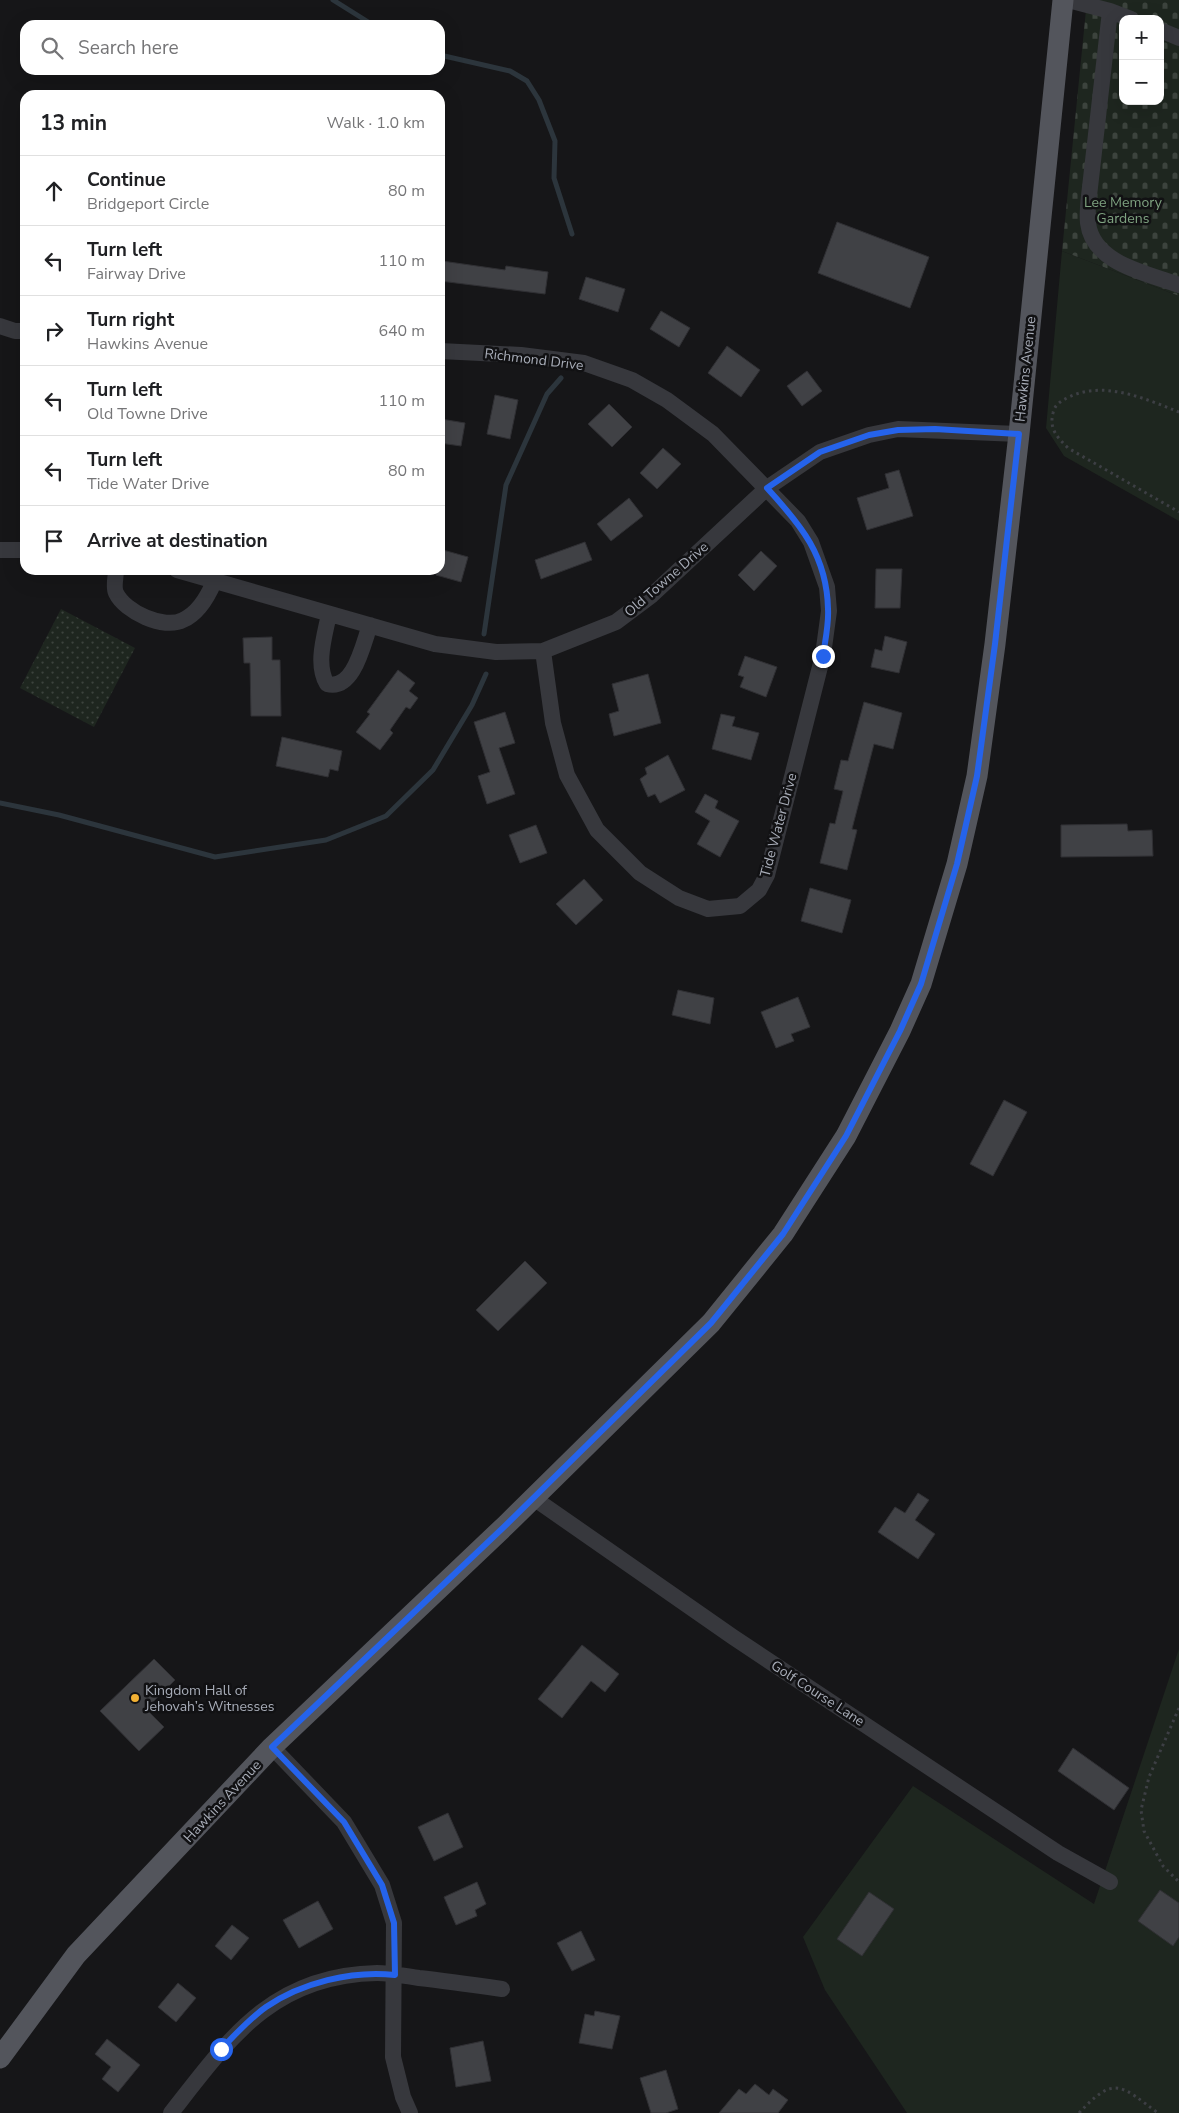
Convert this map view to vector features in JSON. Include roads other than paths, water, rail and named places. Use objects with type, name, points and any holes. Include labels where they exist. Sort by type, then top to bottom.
[{"type":"main road","name":"Hawkins Avenue","points":[[0,2058],[76,1955],[272,1747],[507,1524],[532,1497],[711,1323],[783,1234],[846,1136],[900,1031],[921,984],[941,922],[977,776],[995,644],[1019,434],[1063,0]]},
{"type":"street","points":[[1068,0],[1120,15]]},
{"type":"street","points":[[1110,11],[1088,196],[1088,224],[1095,244],[1117,262],[1179,285]]},
{"type":"street","points":[[1164,32],[1179,38]]},
{"type":"street","points":[[0,326],[20,331]]},
{"type":"street","name":"Richmond Drive","points":[[445,351],[521,355],[584,363],[632,380],[667,400],[713,434],[767,488]]},
{"type":"street","name":"Old Towne Drive","points":[[192,575],[434,644],[496,652],[544,651],[616,622],[652,595],[767,488],[820,452],[869,435],[898,430],[926,429],[1019,434]]},
{"type":"street","name":"Tide Water Drive","points":[[544,651],[553,723],[567,775],[596,830],[640,873],[678,898],[708,909],[740,906],[759,890],[767,875],[823,656],[828,611],[827,587],[811,542],[798,521],[767,488]]},
{"type":"street","points":[[0,550],[20,550]]},
{"type":"street","points":[[116,575],[115,591],[123,604],[166,624],[182,621],[196,612],[214,582]]},
{"type":"street","points":[[329,614],[322,648],[322,670],[327,684],[334,686],[344,682],[352,671],[370,625]]},
{"type":"street","name":"Golf Course Lane","points":[[532,1497],[733,1637],[1058,1853],[1110,1882]]},
{"type":"street","points":[[272,1747],[344,1822],[382,1885],[394,1923],[393,2057],[403,2096],[410,2113]]},
{"type":"street","points":[[171,2113],[221,2049],[248,2021],[267,2006],[303,1988],[332,1980],[378,1973],[502,1989]]},
{"type":"waterway","points":[[333,0],[365,20]]},
{"type":"waterway","points":[[445,56],[510,71],[527,81],[539,100],[555,141],[554,178],[572,234]]},
{"type":"waterway","points":[[484,634],[506,485],[547,394],[561,378]]},
{"type":"waterway","points":[[0,803],[59,815],[215,857],[326,840],[386,816],[433,770],[472,705],[486,674]]},
{"type":"place","name":"Kingdom Hall of Jehovah’s Witnesses","points":[[135,1698]]},
{"type":"park label","name":"Lee Memory Gardens","points":[[1123,210]]}]
